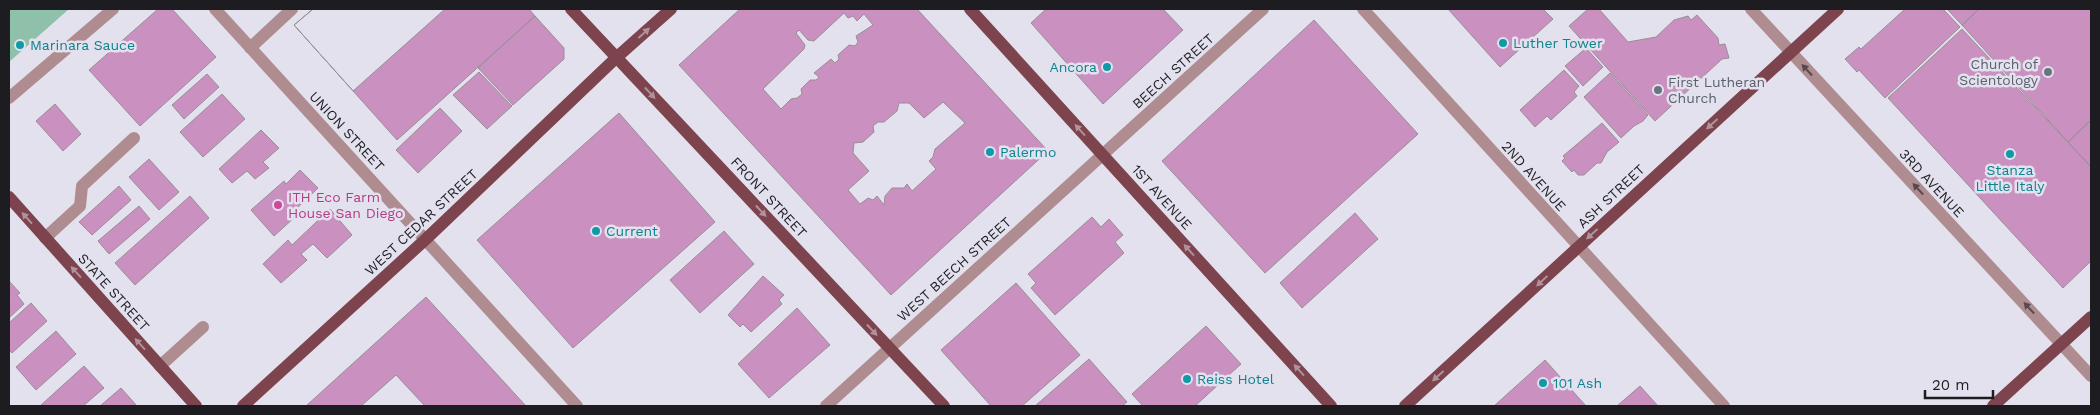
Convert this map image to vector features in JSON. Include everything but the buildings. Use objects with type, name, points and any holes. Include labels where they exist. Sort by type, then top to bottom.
[{"type":"main road","name":"FRONT STREET","points":[[571,9],[944,406]]},
{"type":"main road","name":"WEST CEDAR STREET","points":[[242,406],[426,239],[617,57],[671,9]]},
{"type":"main road","name":"1ST AVENUE","points":[[970,9],[1332,406]]},
{"type":"main road","name":"ASH STREET","points":[[1405,406],[1838,9]]},
{"type":"main road","name":"STATE STREET","points":[[9,198],[196,406]]},
{"type":"main road","points":[[1993,406],[2091,317]]},
{"type":"street","points":[[9,98],[113,9]]},
{"type":"street","name":"UNION STREET","points":[[215,9],[577,406]]},
{"type":"street","points":[[250,48],[292,9]]},
{"type":"street","name":"BEECH STREET","points":[[1102,154],[1263,9]]},
{"type":"street","name":"2ND AVENUE","points":[[1363,9],[1578,248],[1724,406]]},
{"type":"street","name":"3RD AVENUE","points":[[1751,9],[2091,376]]},
{"type":"street","points":[[45,238],[80,206],[82,186],[134,138]]},
{"type":"street","name":"WEST BEECH STREET","points":[[826,406],[1102,154]]},
{"type":"street","points":[[160,366],[203,327]]},
{"type":"green space","points":[[9,9],[69,9],[9,62]]},
{"type":"place","name":"Luther Tower","points":[[1503,43]]},
{"type":"place","name":"Marinara Sauce","points":[[20,45]]},
{"type":"place","name":"Ancora","points":[[1107,67]]},
{"type":"place","name":"Church of Scientology","points":[[2048,72]]},
{"type":"place","name":"First Lutheran Church","points":[[1658,90]]},
{"type":"place","name":"Palermo","points":[[990,152]]},
{"type":"place","name":"Stanza Little Italy","points":[[2010,154]]},
{"type":"place","name":"ITH Eco Farm House San Diego","points":[[278,205]]},
{"type":"place","name":"Current","points":[[596,231]]},
{"type":"place","name":"Reiss Hotel","points":[[1187,379]]},
{"type":"place","name":"101 Ash","points":[[1543,383]]}]
